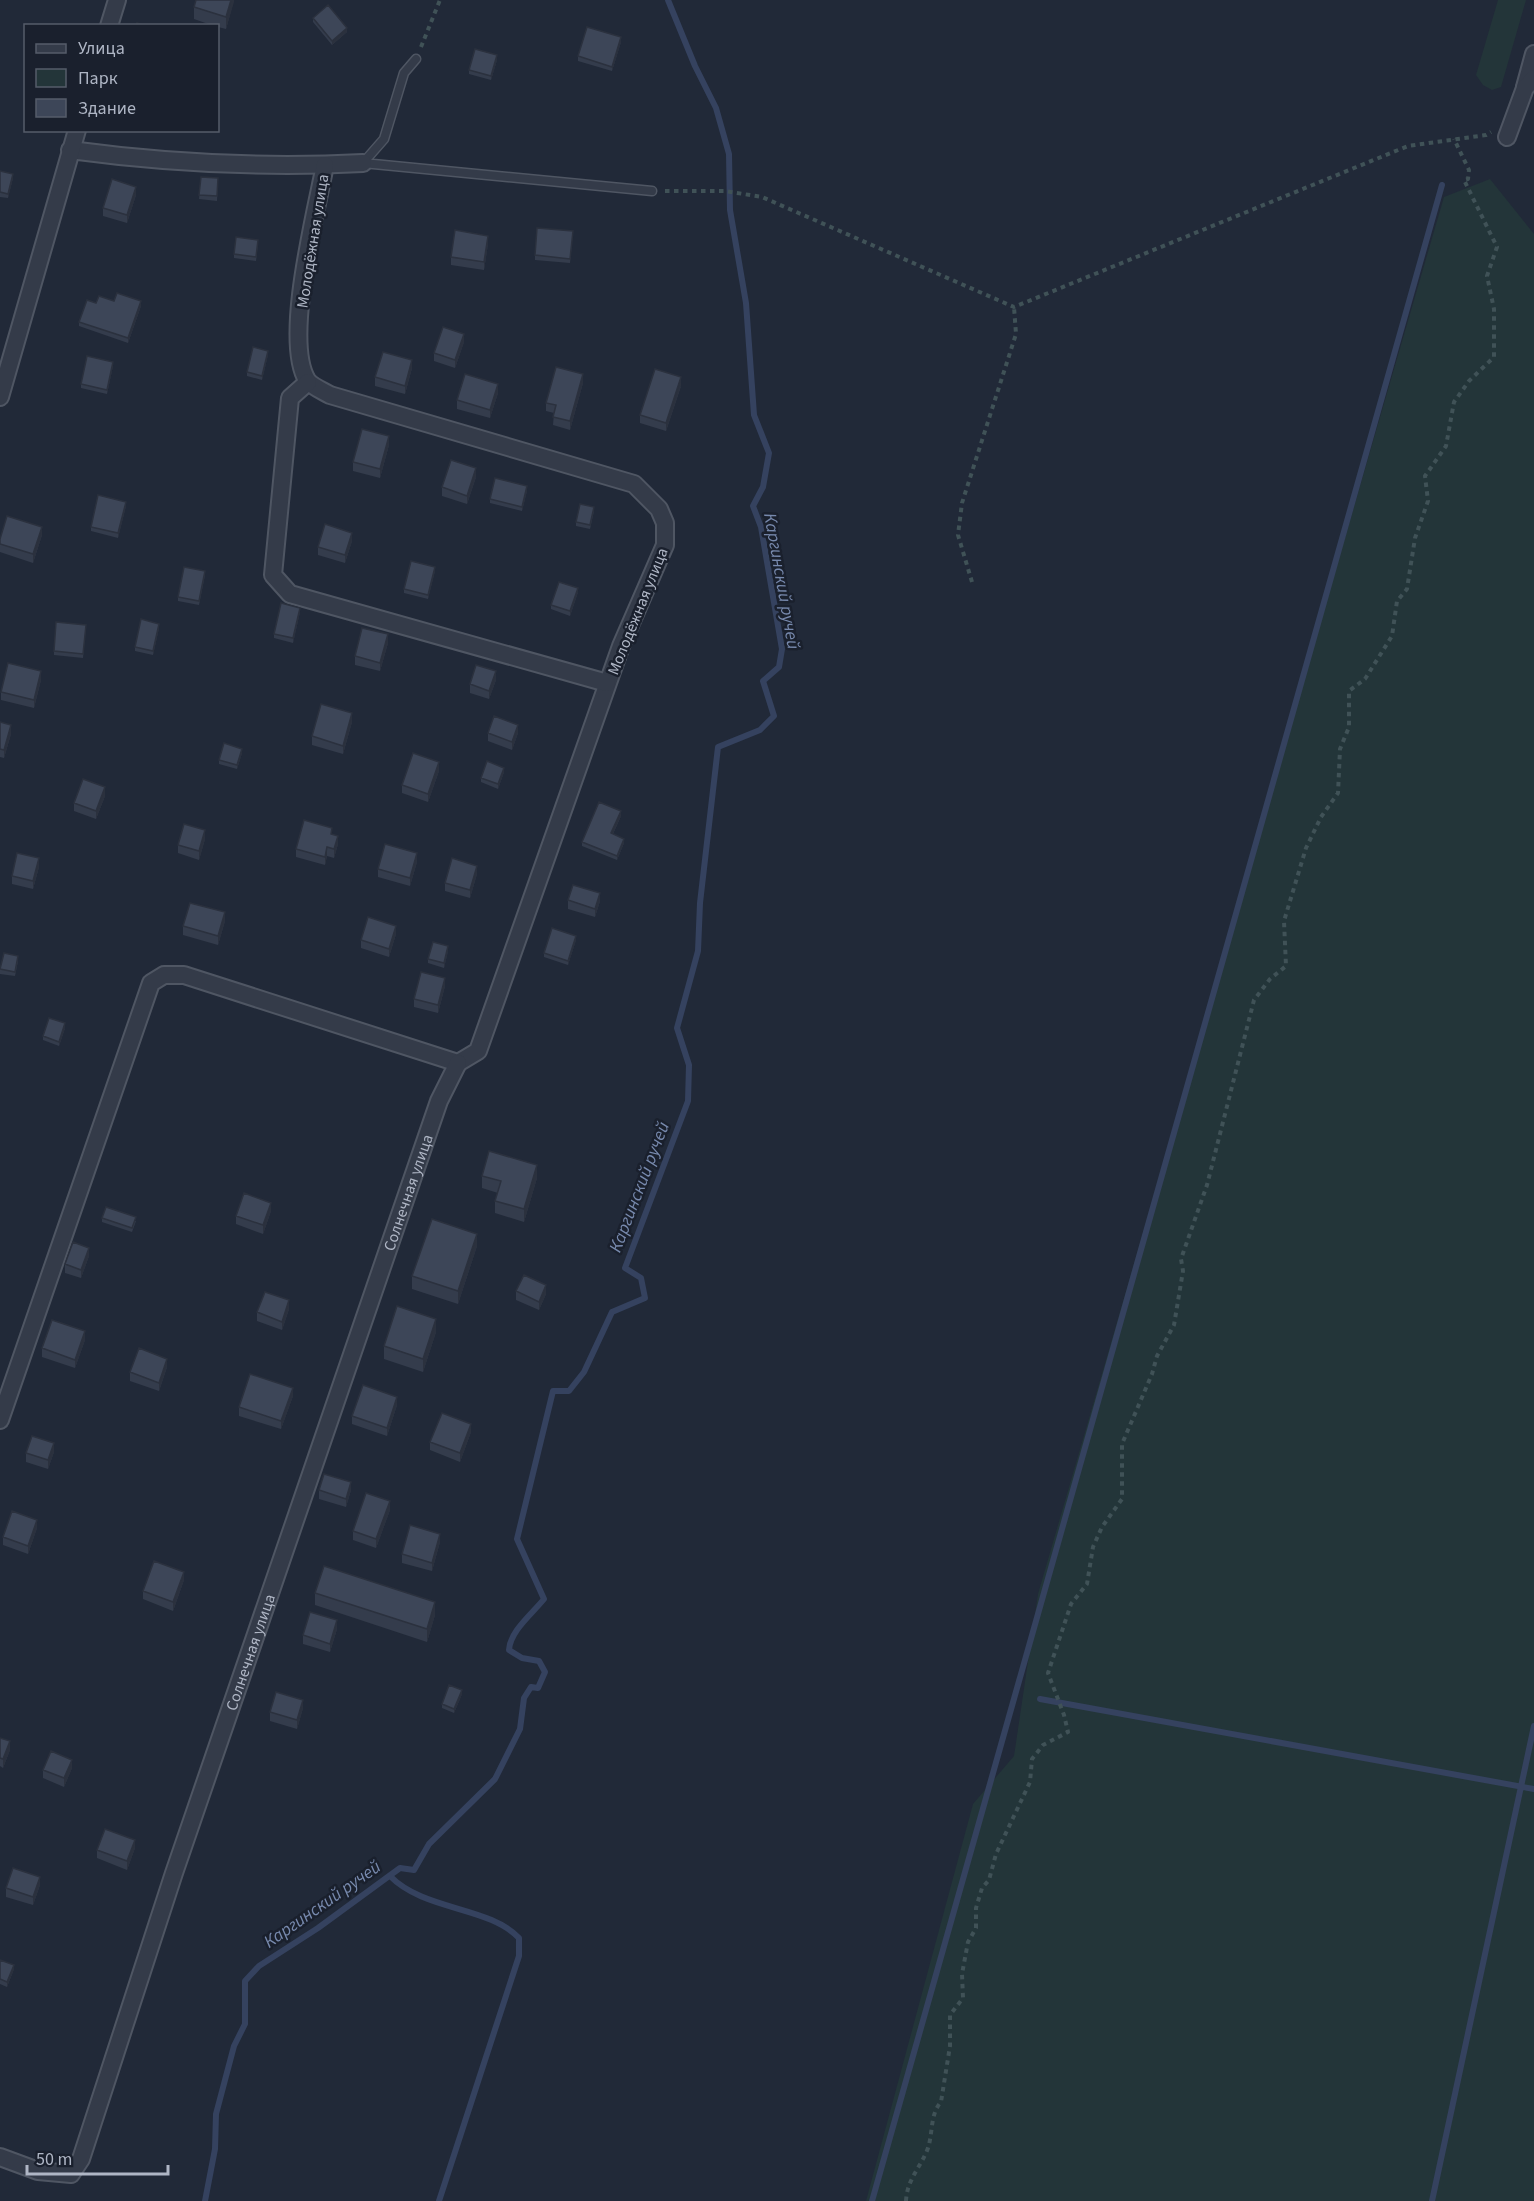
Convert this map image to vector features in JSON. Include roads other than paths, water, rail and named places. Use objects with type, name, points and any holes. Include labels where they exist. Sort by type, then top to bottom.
[{"type":"street","points":[[110,24],[117,0]]},
{"type":"street","points":[[1507,137],[1529,83],[1534,54]]},
{"type":"street","points":[[0,397],[75,132]]},
{"type":"street","points":[[70,150],[131,158],[325,165],[363,163]]},
{"type":"street","name":"Молодёжная улица","points":[[325,165],[299,299],[301,364],[308,382],[330,395],[634,484],[659,508],[665,523],[665,544],[608,683],[478,1052],[458,1064]]},
{"type":"street","points":[[308,382],[290,398],[276,536],[273,575],[290,594],[608,683]]},
{"type":"street","points":[[0,1419],[151,983],[164,975],[184,975],[458,1064]]},
{"type":"street","name":"Солнечная улица","points":[[0,2157],[38,2171],[72,2174],[81,2159],[174,1873],[439,1101],[458,1064]]},
{"type":"lane","points":[[363,163],[384,139],[404,73],[416,59]]},
{"type":"lane","points":[[363,163],[652,191]]},
{"type":"waterway","name":"Каргинский ручей","points":[[205,2201],[215,2149],[216,2114],[234,2046],[245,2024],[245,1981],[259,1966],[318,1928],[400,1868],[414,1870],[429,1844],[495,1779],[520,1729],[524,1698],[531,1687],[538,1688],[545,1672],[539,1661],[522,1658],[509,1650],[517,1629],[544,1599],[517,1539],[553,1391],[569,1391],[584,1372],[612,1312],[645,1298],[641,1278],[625,1268],[688,1101],[689,1065],[677,1028],[698,951],[700,903],[718,747],[760,730],[774,716],[763,681],[779,667],[782,649],[761,527],[753,506],[763,487],[769,453],[754,415],[746,303],[730,210],[729,154],[716,108],[695,66],[668,0]]},
{"type":"waterway","points":[[872,2201],[1442,185]]},
{"type":"waterway","points":[[1040,1699],[1534,1789]]},
{"type":"waterway","points":[[1432,2201],[1534,1726]]},
{"type":"waterway","points":[[390,1876],[420,1896],[491,1920],[519,1938],[519,1956],[439,2201]]}]
